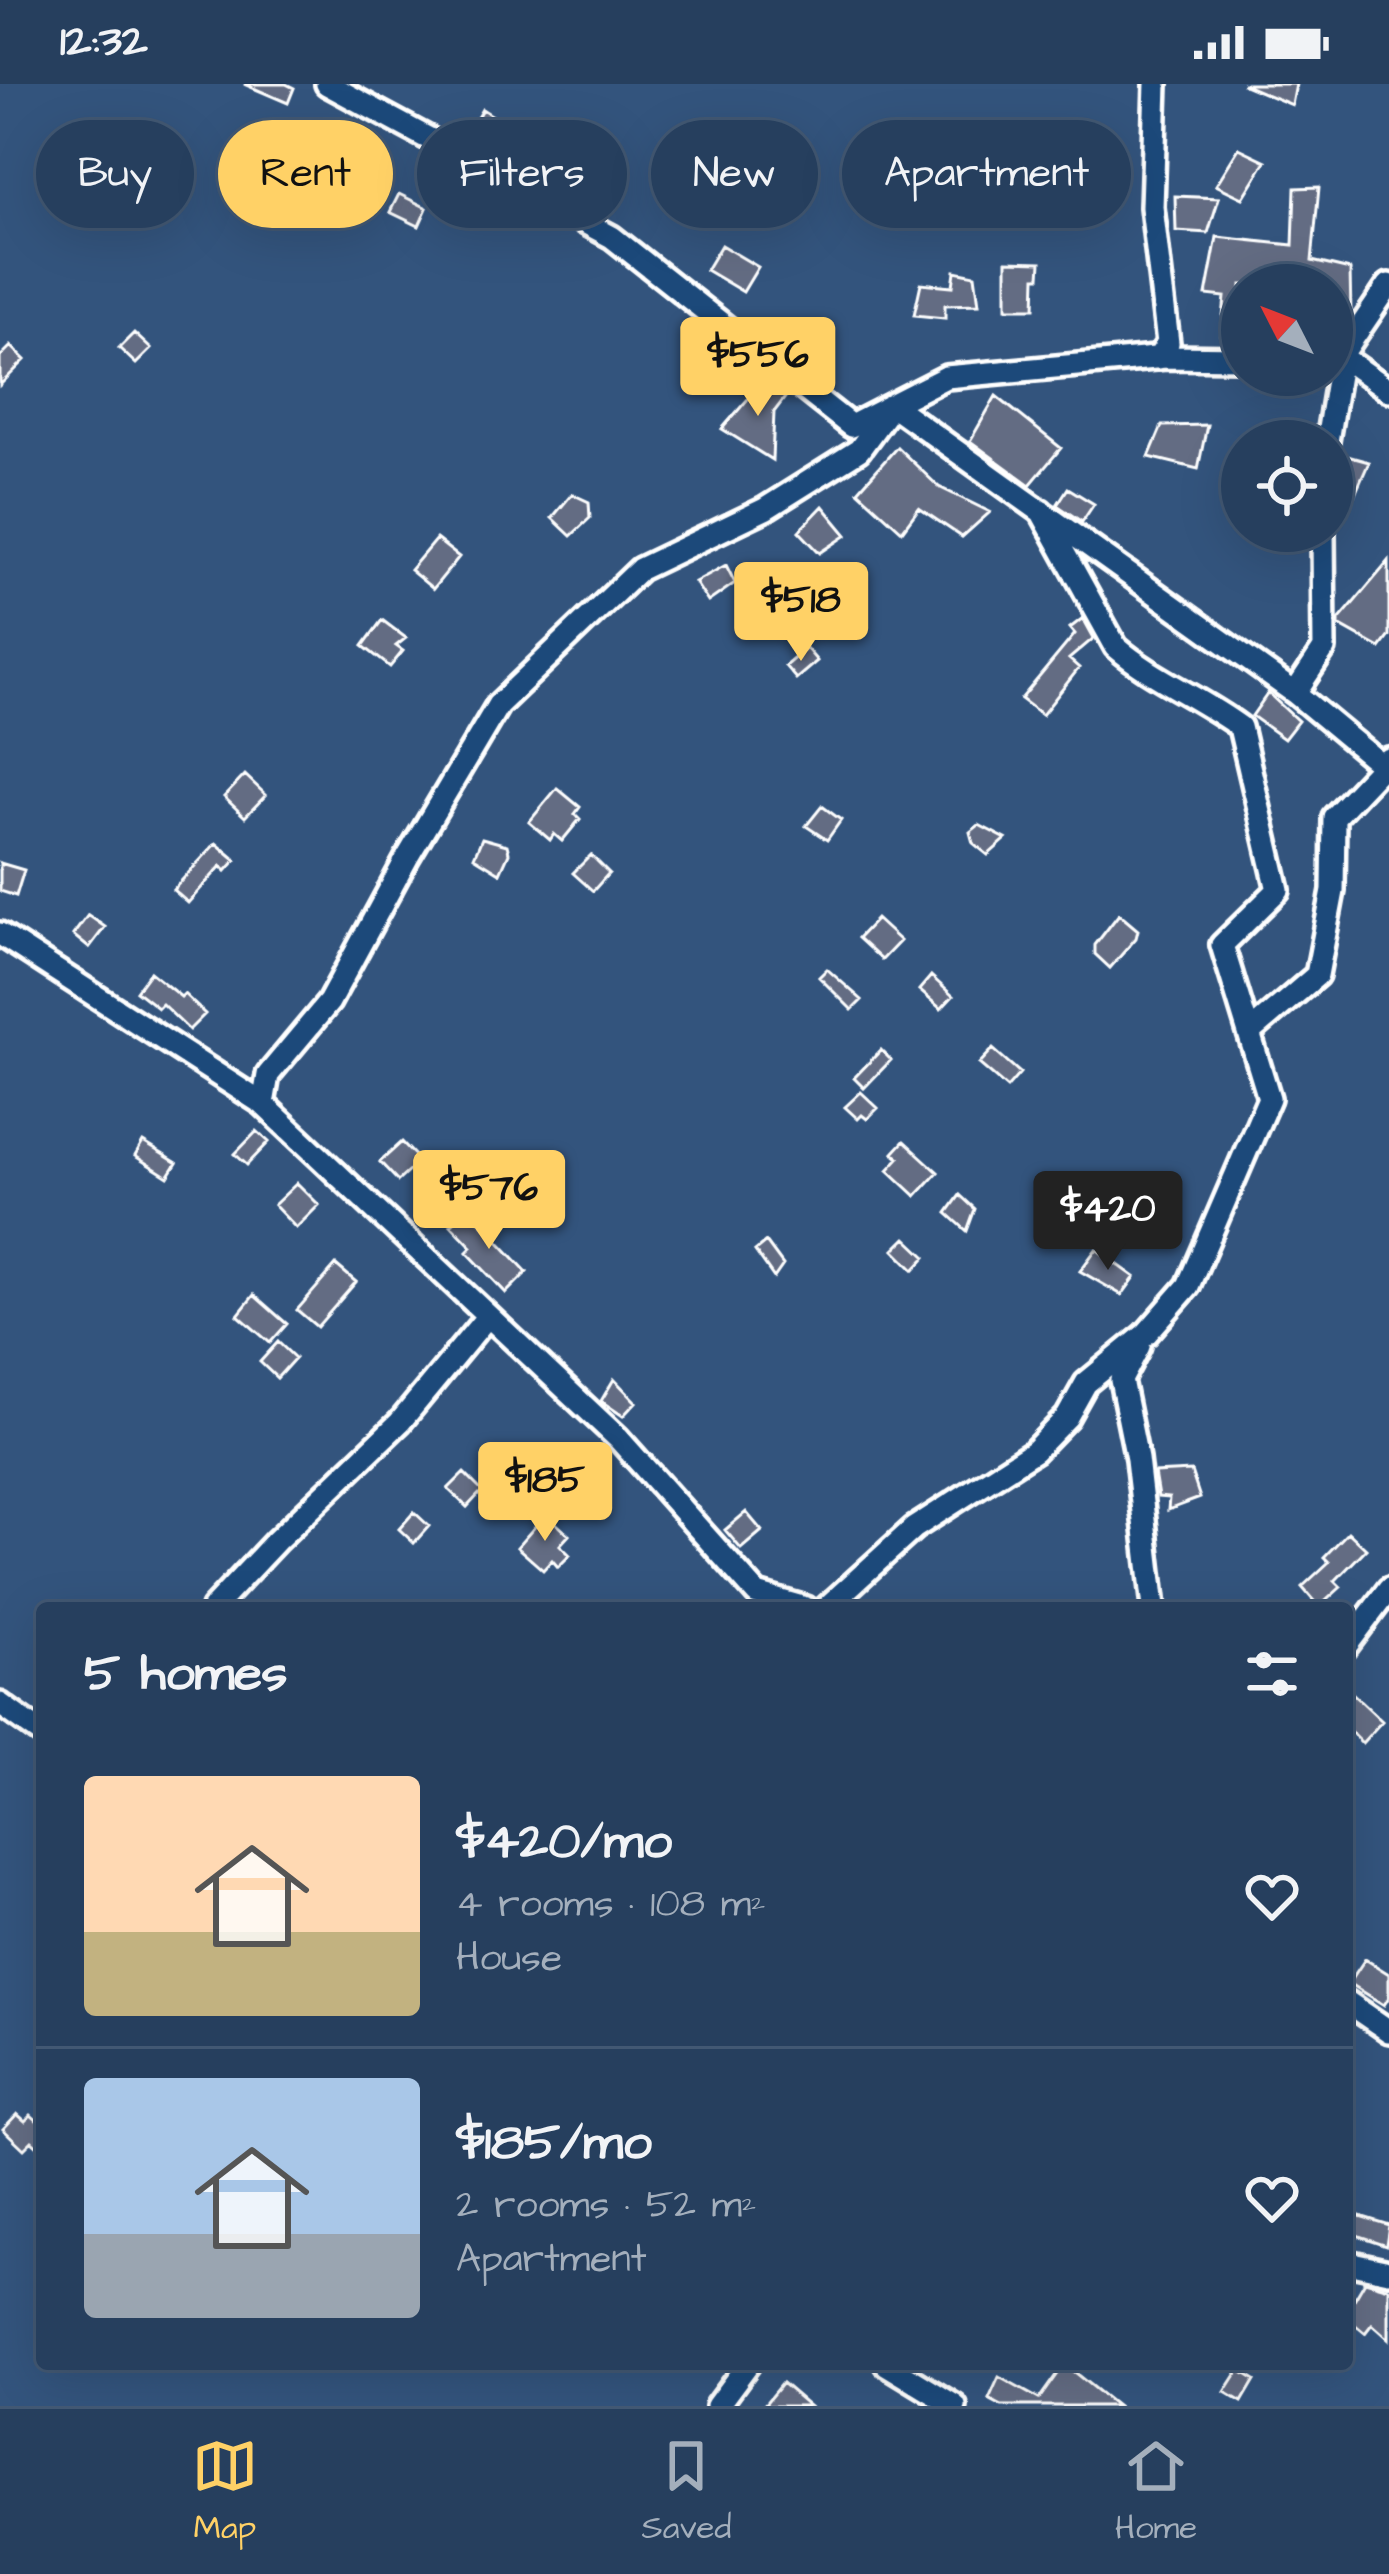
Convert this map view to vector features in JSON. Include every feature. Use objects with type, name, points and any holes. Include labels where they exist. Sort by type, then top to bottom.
[{"type":"street","points":[[327,84],[612,237],[851,426]]},
{"type":"street","points":[[1156,84],[1152,207],[1168,343],[1158,358]]},
{"type":"street","points":[[1353,334],[1389,286]]},
{"type":"street","points":[[851,426],[946,377],[1158,358],[1221,358]]},
{"type":"street","points":[[1353,367],[1389,390]]},
{"type":"street","points":[[851,426],[892,405]]},
{"type":"street","points":[[892,405],[1295,693],[1387,765],[1334,817],[1334,891],[1317,975],[1249,1033]]},
{"type":"street","points":[[263,1104],[268,1076],[329,1002],[498,705],[640,569],[765,508],[859,450],[892,405]]},
{"type":"street","points":[[833,1602],[914,1528],[1034,1451],[1067,1417],[1086,1383],[1146,1334],[1188,1286],[1269,1098],[1222,945],[1278,890],[1240,727],[1202,699],[1133,662],[1116,646],[1042,511]]},
{"type":"street","points":[[1295,693],[1324,649],[1323,552]]},
{"type":"street","points":[[0,934],[263,1104],[618,1438],[757,1594],[785,1602]]},
{"type":"street","points":[[219,1602],[400,1422],[487,1317]]},
{"type":"street","points":[[1146,1334],[1121,1380],[1137,1459],[1153,1602]]},
{"type":"street","points":[[1353,1637],[1389,1589]]},
{"type":"street","points":[[0,1704],[36,1730]]},
{"type":"street","points":[[1353,2006],[1389,2031]]},
{"type":"street","points":[[1353,2263],[1389,2271]]},
{"type":"street","points":[[717,2406],[744,2370]]},
{"type":"street","points":[[896,2370],[956,2406]]},
{"type":"building","points":[[244,84],[286,84],[294,88],[288,103]]},
{"type":"building","points":[[1242,84],[1296,84],[1292,105]]},
{"type":"building","points":[[482,109],[499,120],[476,120]]},
{"type":"building","points":[[1239,148],[1266,161],[1243,198],[1216,185]]},
{"type":"building","points":[[1319,187],[1312,261],[1325,264],[1221,264],[1221,297],[1206,295],[1217,237],[1293,245],[1295,188]]},
{"type":"building","points":[[399,194],[417,203],[417,225],[393,213]]},
{"type":"building","points":[[1175,196],[1219,198],[1208,233],[1176,231]]},
{"type":"building","points":[[721,245],[758,267],[743,292],[706,270]]},
{"type":"building","points":[[1007,261],[1041,262],[1035,308],[1007,308]]},
{"type":"building","points":[[955,271],[975,275],[979,304],[945,305],[945,318],[914,315],[921,283],[953,286]]},
{"type":"building","points":[[134,333],[151,349],[136,364],[119,348]]},
{"type":"building","points":[[11,346],[25,360],[0,385],[0,357]]},
{"type":"building","points":[[766,378],[787,395],[774,412],[772,460],[722,429]]},
{"type":"building","points":[[996,396],[1061,448],[1030,485],[970,441]]},
{"type":"building","points":[[1207,425],[1198,469],[1149,457],[1162,426]]},
{"type":"building","points":[[897,447],[939,487],[990,512],[962,537],[919,508],[902,531],[858,491]]},
{"type":"building","points":[[1353,458],[1369,462],[1353,493]]},
{"type":"building","points":[[1068,488],[1094,504],[1082,522],[1057,505]]},
{"type":"building","points":[[572,494],[589,502],[590,518],[571,536],[552,518]]},
{"type":"building","points":[[823,506],[847,535],[820,553],[799,531]]},
{"type":"building","points":[[436,539],[459,557],[433,589],[410,570]]},
{"type":"building","points":[[1389,561],[1389,636],[1380,648],[1339,625],[1339,620]]},
{"type":"building","points":[[726,565],[735,583],[708,602],[695,582]]},
{"type":"building","points":[[1083,618],[1094,638],[1069,659],[1079,668],[1042,715],[1021,699],[1075,634],[1070,628]]},
{"type":"building","points":[[382,620],[406,638],[396,646],[403,651],[390,667],[363,646]]},
{"type":"building","points":[[806,648],[817,661],[796,679],[785,666]]},
{"type":"building","points":[[1268,693],[1298,721],[1284,739],[1252,716]]},
{"type":"building","points":[[245,775],[266,795],[245,817],[224,797]]},
{"type":"building","points":[[557,788],[580,807],[575,814],[580,819],[562,841],[554,834],[550,840],[529,822]]},
{"type":"building","points":[[822,806],[841,820],[827,840],[806,826]]},
{"type":"building","points":[[979,825],[1006,839],[988,855],[973,843],[970,832]]},
{"type":"building","points":[[482,838],[507,845],[509,853],[500,873],[474,857]]},
{"type":"building","points":[[216,843],[236,860],[226,871],[221,866],[188,903],[173,890]]},
{"type":"building","points":[[591,855],[609,873],[593,891],[573,873]]},
{"type":"building","points":[[0,863],[24,870],[16,896],[0,891]]},
{"type":"building","points":[[1119,914],[1138,930],[1110,968],[1095,954],[1095,945]]},
{"type":"building","points":[[88,915],[105,927],[89,948],[73,935]]},
{"type":"building","points":[[876,919],[900,941],[882,960],[858,938]]},
{"type":"building","points":[[827,969],[862,1000],[852,1010],[819,977]]},
{"type":"building","points":[[150,972],[205,1014],[189,1030],[162,1004],[158,1008],[136,991]]},
{"type":"building","points":[[931,976],[953,996],[941,1009],[919,990]]},
{"type":"building","points":[[993,1049],[1020,1073],[1007,1088],[979,1064]]},
{"type":"building","points":[[881,1050],[891,1060],[864,1088],[854,1078]]},
{"type":"building","points":[[861,1092],[878,1108],[867,1119],[862,1115],[858,1119],[845,1107]]},
{"type":"building","points":[[257,1131],[269,1142],[247,1165],[235,1154]]},
{"type":"building","points":[[904,1141],[938,1172],[916,1196],[888,1170],[899,1158],[893,1153]]},
{"type":"building","points":[[143,1142],[177,1163],[168,1177],[135,1156]]},
{"type":"building","points":[[402,1142],[420,1161],[398,1181],[380,1162]]},
{"type":"building","points":[[297,1183],[319,1205],[296,1228],[274,1205]]},
{"type":"building","points":[[960,1195],[975,1209],[967,1231],[947,1213]]},
{"type":"building","points":[[468,1209],[527,1272],[506,1293],[467,1252],[472,1247],[451,1225]]},
{"type":"building","points":[[906,1238],[926,1257],[914,1270],[894,1250]]},
{"type":"building","points":[[766,1242],[783,1265],[774,1278],[755,1251]]},
{"type":"building","points":[[1096,1249],[1135,1277],[1122,1295],[1080,1271]]},
{"type":"building","points":[[336,1265],[356,1282],[317,1327],[297,1310]]},
{"type":"building","points":[[254,1295],[287,1324],[270,1343],[238,1315]]},
{"type":"building","points":[[278,1342],[295,1358],[277,1378],[260,1362]]},
{"type":"building","points":[[614,1379],[636,1402],[623,1416],[601,1401]]},
{"type":"building","points":[[1191,1471],[1200,1498],[1168,1510],[1169,1498],[1158,1497],[1154,1473]]},
{"type":"building","points":[[464,1473],[482,1491],[467,1507],[448,1489]]},
{"type":"building","points":[[414,1512],[429,1526],[414,1543],[399,1529]]},
{"type":"building","points":[[746,1512],[762,1531],[741,1549],[725,1530]]},
{"type":"building","points":[[546,1514],[569,1535],[560,1545],[570,1555],[558,1567],[552,1560],[543,1570],[517,1547]]},
{"type":"building","points":[[1348,1532],[1366,1549],[1335,1581],[1341,1587],[1324,1602],[1315,1602],[1302,1587],[1329,1562],[1324,1557]]},
{"type":"building","points":[[1353,1694],[1382,1721],[1362,1743],[1353,1734]]},
{"type":"building","points":[[1365,1959],[1389,1974],[1389,1997],[1384,2005],[1353,1986]]},
{"type":"building","points":[[17,2114],[25,2121],[31,2115],[36,2120],[36,2145],[32,2141],[24,2149],[3,2129]]},
{"type":"building","points":[[1353,2214],[1389,2225],[1386,2245],[1353,2234]]},
{"type":"building","points":[[1365,2281],[1389,2288],[1389,2339],[1372,2324],[1365,2333],[1353,2323],[1355,2298]]},
{"type":"building","points":[[1060,2370],[1071,2370],[1116,2406],[1002,2406],[989,2399],[999,2377],[1039,2399]]},
{"type":"building","points":[[1239,2370],[1255,2380],[1242,2402],[1225,2392]]},
{"type":"building","points":[[782,2383],[809,2406],[763,2406]]}]
